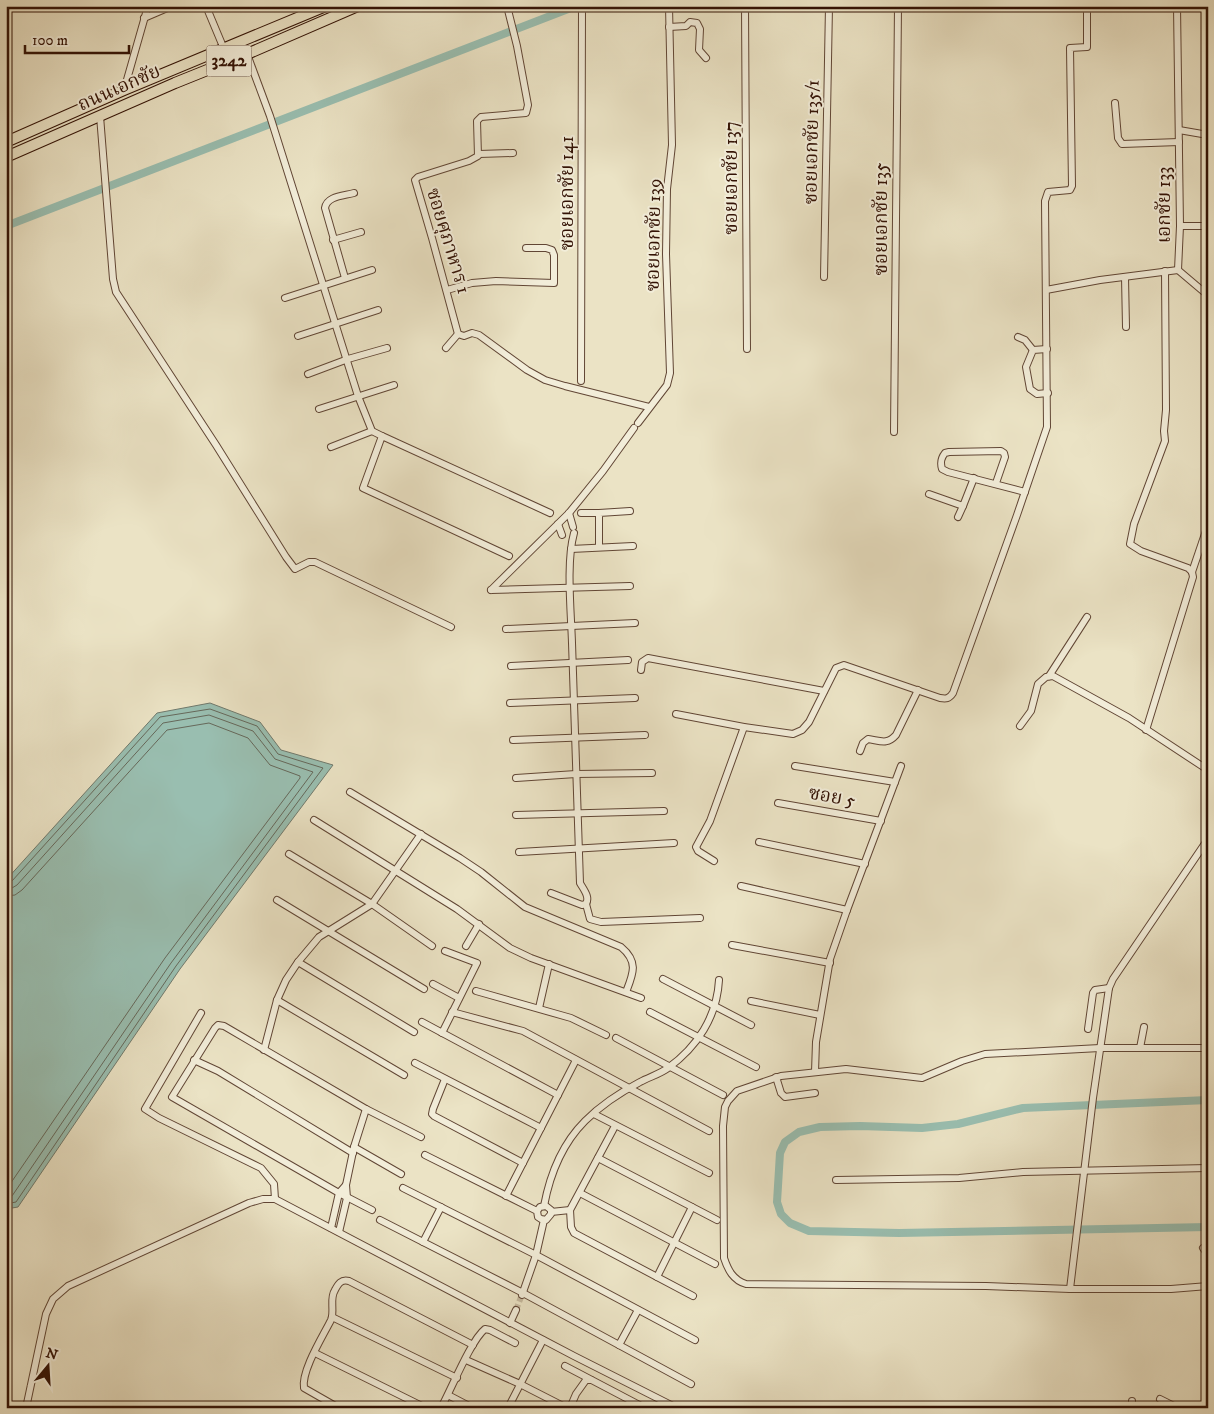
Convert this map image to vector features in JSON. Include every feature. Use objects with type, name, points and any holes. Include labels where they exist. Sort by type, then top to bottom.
[{"type":"main road","name":"ถนนเอกชัย","points":[[6,157],[174,83],[358,6]]},
{"type":"main road","name":"ถนนเอกชัย","points":[[6,142],[321,7]]},
{"type":"main road","points":[[124,90],[125,106]]},
{"type":"street","points":[[124,90],[148,6]]},
{"type":"street","points":[[144,18],[172,6]]},
{"type":"street","points":[[206,6],[224,48]]},
{"type":"street","points":[[507,6],[517,46],[528,111],[526,113],[478,119],[477,121],[479,154],[513,153]]},
{"type":"street","name":"ซอยเอกชัย 141","points":[[581,381],[582,6]]},
{"type":"street","name":"ซอยเอกชัย 139","points":[[571,588],[491,590],[569,513],[667,385],[670,373],[666,254],[667,189],[672,145],[669,6]]},
{"type":"street","name":"ซอยเอกชัย 137","points":[[745,6],[747,349]]},
{"type":"street","name":"ซอยเอกชัย 135/1","points":[[824,277],[829,6]]},
{"type":"street","name":"ซอยเอกชัย 135","points":[[894,432],[898,6]]},
{"type":"street","points":[[676,714],[793,734],[802,730],[809,722],[836,668],[844,665],[946,699],[953,693],[1046,433],[1048,393],[1046,195],[1053,191],[1070,190],[1072,186],[1070,48],[1087,47],[1087,6]]},
{"type":"street","name":"เอกชัย 133","points":[[1046,290],[1178,270],[1180,226],[1177,6]]},
{"type":"street","points":[[669,27],[686,26],[690,22],[697,23],[700,29],[699,50],[706,58]]},
{"type":"street","points":[[247,54],[270,116],[348,359],[358,396],[372,431],[550,513]]},
{"type":"street","points":[[1115,103],[1118,138],[1122,144],[1179,142]]},
{"type":"street","points":[[100,116],[113,279],[118,297],[212,439],[286,557],[295,569],[309,562],[315,562],[450,627]]},
{"type":"street","points":[[1179,130],[1208,135]]},
{"type":"street","name":"ซอยศุภาหาร 1","points":[[458,334],[447,290],[414,180],[476,158],[479,154]]},
{"type":"street","points":[[345,278],[325,208],[326,202],[330,199],[354,193]]},
{"type":"street","points":[[1180,226],[1208,226]]},
{"type":"street","points":[[333,240],[361,232]]},
{"type":"street","points":[[447,290],[472,283],[496,281],[554,283],[554,254],[552,250],[546,248],[526,248]]},
{"type":"street","points":[[285,298],[372,270]]},
{"type":"street","points":[[1178,270],[1204,292]]},
{"type":"street","points":[[1164,271],[1165,441],[1134,524],[1130,544],[1141,551],[1188,568],[1192,572]]},
{"type":"street","points":[[1126,277],[1126,327]]},
{"type":"street","points":[[298,336],[378,310]]},
{"type":"street","points":[[446,348],[458,334],[464,336],[472,333],[479,335],[527,370],[545,380],[649,407]]},
{"type":"street","points":[[1018,337],[1026,340],[1033,350]]},
{"type":"street","points":[[308,374],[348,359],[387,348]]},
{"type":"street","points":[[1033,350],[1047,349]]},
{"type":"street","points":[[1033,350],[1026,367],[1030,389],[1034,393],[1048,393]]},
{"type":"street","points":[[319,409],[394,385]]},
{"type":"street","points":[[331,447],[372,431]]},
{"type":"street","points":[[382,436],[363,488],[509,556]]},
{"type":"street","points":[[996,483],[1005,457],[1004,453],[995,450],[945,453],[942,458],[940,464],[942,469],[1025,492]]},
{"type":"street","points":[[958,517],[974,478]]},
{"type":"street","points":[[928,494],[963,506]]},
{"type":"street","points":[[581,513],[630,511]]},
{"type":"street","points":[[567,543],[573,530],[569,513]]},
{"type":"street","points":[[599,513],[600,548]]},
{"type":"street","points":[[558,524],[567,543],[571,588],[580,883],[587,896],[587,914],[590,919],[601,922],[700,918]]},
{"type":"street","points":[[1146,730],[1193,577],[1192,572],[1208,525]]},
{"type":"street","points":[[567,543],[600,548],[633,546]]},
{"type":"street","points":[[571,588],[630,586]]},
{"type":"street","points":[[1020,726],[1031,711],[1038,684],[1042,679],[1049,676],[1087,618]]},
{"type":"street","points":[[506,629],[635,623]]},
{"type":"street","points":[[641,670],[642,662],[648,658],[824,691]]},
{"type":"street","points":[[511,666],[628,660]]},
{"type":"street","points":[[1049,676],[1097,700],[1208,770]]},
{"type":"street","points":[[860,751],[863,743],[868,739],[888,742],[896,735],[918,690]]},
{"type":"street","points":[[510,703],[635,698]]},
{"type":"street","points":[[714,861],[696,848],[710,821],[744,727]]},
{"type":"street","points":[[513,740],[645,735]]},
{"type":"street","points":[[795,766],[895,782]]},
{"type":"street","points":[[815,1072],[816,1042],[830,963],[847,910],[901,766]]},
{"type":"street","points":[[516,778],[576,774],[652,773]]},
{"type":"street","points":[[350,792],[474,868],[530,910],[621,947],[626,951],[634,967],[626,992]]},
{"type":"street","name":"ซอย 5","points":[[778,803],[880,821]]},
{"type":"street","points":[[516,815],[664,810]]},
{"type":"street","points":[[314,820],[457,909],[510,948],[641,998]]},
{"type":"street","points":[[264,1050],[277,1000],[286,980],[298,962],[311,945],[328,930],[372,904],[421,834]]},
{"type":"street","points":[[1070,1289],[1090,1120],[1109,988],[1113,979],[1208,839]]},
{"type":"street","points":[[759,842],[865,864]]},
{"type":"street","points":[[520,852],[674,843]]},
{"type":"street","points":[[289,854],[372,904],[432,946]]},
{"type":"street","points":[[740,886],[847,910]]},
{"type":"street","points":[[551,893],[576,904],[586,904]]},
{"type":"street","points":[[277,900],[424,989]]},
{"type":"street","points":[[466,946],[479,924]]},
{"type":"street","points":[[732,945],[830,963]]},
{"type":"street","points":[[442,1033],[477,963],[445,951]]},
{"type":"street","points":[[298,962],[414,1032]]},
{"type":"street","points":[[539,1008],[549,964]]},
{"type":"street","points":[[663,979],[751,1025]]},
{"type":"street","points":[[537,1211],[540,1207],[544,1206],[553,1172],[565,1146],[584,1122],[607,1102],[670,1066],[685,1055],[699,1038],[715,1006],[719,980]]},
{"type":"street","points":[[433,984],[459,998]]},
{"type":"street","points":[[1088,1029],[1093,993],[1095,990],[1109,988]]},
{"type":"street","points":[[476,991],[579,1020],[606,1035]]},
{"type":"street","points":[[277,1000],[404,1075]]},
{"type":"street","points":[[751,1001],[820,1016]]},
{"type":"street","points":[[452,1012],[523,1031],[709,1131]]},
{"type":"street","points":[[650,1012],[756,1067]]},
{"type":"street","points":[[202,1013],[145,1110],[261,1168],[274,1184],[275,1199]]},
{"type":"street","points":[[422,1022],[558,1095]]},
{"type":"street","points":[[372,1210],[339,1194],[172,1097],[215,1028],[218,1025],[224,1026],[366,1109],[421,1137]]},
{"type":"street","points":[[1140,1048],[1144,1027]]},
{"type":"street","points":[[616,1038],[723,1096]]},
{"type":"street","points":[[1208,1048],[1100,1048],[985,1054],[962,1061],[922,1078],[846,1069],[776,1077],[737,1091],[725,1107],[723,1126],[724,1258],[730,1273],[740,1282],[754,1285],[986,1286],[1070,1289],[1171,1289],[1208,1286]]},
{"type":"street","points":[[194,1060],[218,1071],[353,1150],[402,1174]]},
{"type":"street","points":[[506,1196],[576,1060]]},
{"type":"street","points":[[415,1063],[541,1128]]},
{"type":"street","points":[[776,1077],[781,1093],[785,1097],[815,1093]]},
{"type":"street","points":[[445,1079],[432,1114],[523,1163]]},
{"type":"street","points":[[339,1232],[347,1198],[346,1186],[353,1150],[366,1109]]},
{"type":"street","points":[[594,1114],[709,1173]]},
{"type":"street","points":[[616,1126],[570,1210],[571,1227],[574,1234],[692,1296]]},
{"type":"street","points":[[425,1155],[537,1211]]},
{"type":"street","points":[[598,1158],[717,1220]]},
{"type":"street","points":[[836,1180],[959,1178],[1023,1172],[1084,1170],[1208,1168]]},
{"type":"street","points":[[331,1228],[339,1194],[346,1186]]},
{"type":"street","points":[[403,1188],[536,1255],[695,1340]]},
{"type":"street","points":[[580,1194],[715,1264]]},
{"type":"street","points":[[26,1408],[46,1314],[53,1299],[68,1286],[249,1203],[263,1199],[275,1199],[510,1323],[677,1408]]},
{"type":"street","points":[[544,1206],[549,1208],[551,1212]]},
{"type":"street","points":[[423,1242],[441,1207]]},
{"type":"street","points":[[657,1277],[692,1207]]},
{"type":"street","points":[[551,1212],[570,1210]]},
{"type":"street","points":[[537,1211],[538,1217],[544,1220]]},
{"type":"street","points":[[544,1220],[550,1217],[551,1212]]},
{"type":"street","points":[[380,1220],[691,1384]]},
{"type":"street","points":[[522,1295],[536,1255],[544,1220]]},
{"type":"street","points":[[1203,1248],[1208,1255]]},
{"type":"street","points":[[339,1408],[304,1388],[303,1382],[332,1317],[332,1294],[340,1281],[345,1280],[473,1345]]},
{"type":"street","points":[[510,1323],[516,1310]]},
{"type":"street","points":[[619,1345],[638,1310]]},
{"type":"street","points":[[332,1317],[457,1378]]},
{"type":"street","points":[[442,1408],[473,1345],[485,1329],[515,1342]]},
{"type":"street","points":[[508,1408],[543,1340]]},
{"type":"street","points":[[315,1353],[426,1408]]},
{"type":"street","points":[[466,1360],[520,1384],[566,1408]]},
{"type":"street","points":[[565,1366],[646,1408]]},
{"type":"street","points":[[570,1408],[581,1386],[586,1380],[591,1380]]},
{"type":"street","points":[[448,1395],[473,1408]]},
{"type":"street","points":[[1160,1399],[1178,1408]]},
{"type":"water","points":[[210,703],[260,722],[281,750],[333,765],[180,969],[18,1207],[6,1209],[6,880],[157,713]]},
{"type":"waterway","points":[[6,226],[576,6]]},
{"type":"waterway","points":[[1208,1100],[1023,1108],[958,1124],[922,1128],[820,1127],[799,1132],[785,1142],[780,1153],[777,1202],[781,1214],[790,1223],[809,1231],[899,1233],[1208,1227]]},
{"type":"tunnel","points":[[516,1310],[521,1297]]}]
